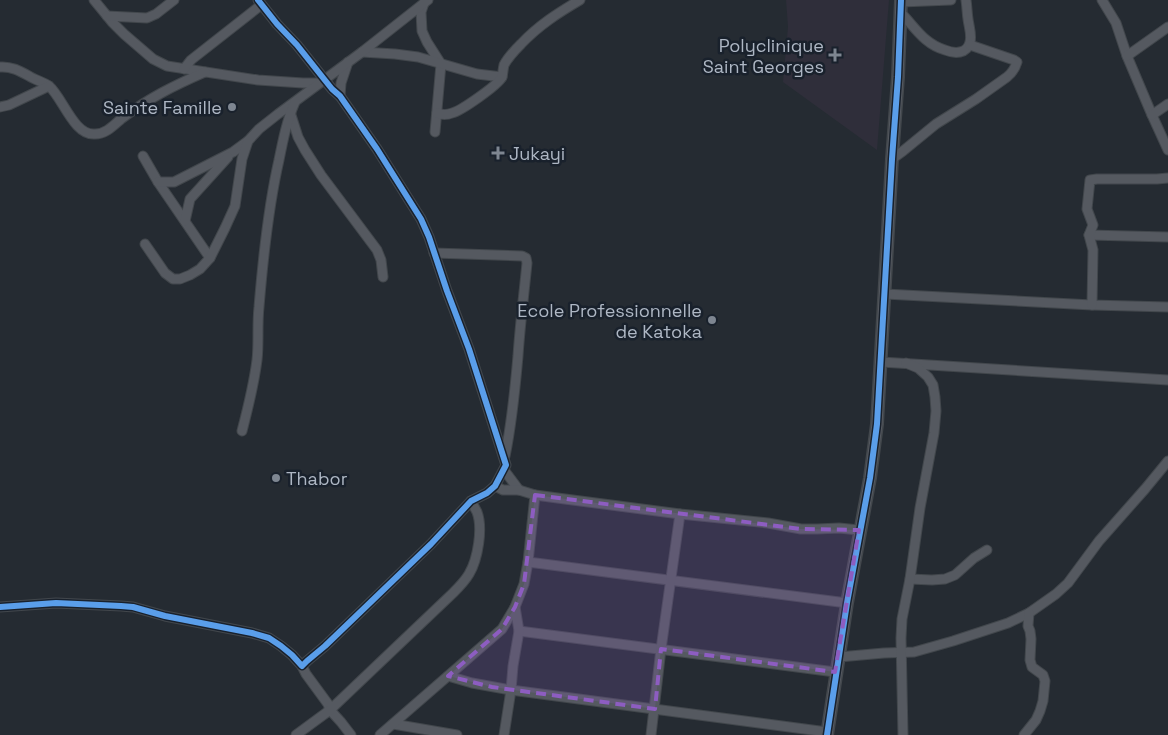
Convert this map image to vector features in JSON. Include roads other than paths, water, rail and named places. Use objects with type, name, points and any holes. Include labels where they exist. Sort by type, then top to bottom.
[{"type":"street","points":[[94,0],[124,34],[153,59],[167,66],[276,82],[303,83],[321,81]]},
{"type":"street","points":[[107,16],[147,18],[156,14],[174,0]]},
{"type":"street","points":[[437,114],[452,114],[462,109],[494,85],[502,77],[503,67],[508,59],[521,44],[549,19],[580,0]]},
{"type":"street","points":[[901,5],[951,0]]},
{"type":"street","points":[[901,5],[915,30],[932,45],[942,50],[956,53],[964,52],[970,45],[971,38],[966,0]]},
{"type":"street","points":[[158,182],[174,182],[233,152],[278,114],[362,52],[426,1]]},
{"type":"street","points":[[426,1],[421,12],[422,31],[441,64],[435,132]]},
{"type":"street","points":[[1103,1],[1116,23],[1127,56],[1168,150]]},
{"type":"street","points":[[184,69],[191,60],[259,2],[296,45],[321,81],[340,96],[417,211],[429,237],[505,458],[506,465],[495,486],[471,501],[431,544],[302,666]]},
{"type":"street","points":[[448,676],[472,683],[511,690],[827,734],[835,672],[874,451],[880,393],[901,5]]},
{"type":"street","points":[[1127,56],[1168,27]]},
{"type":"street","points":[[892,159],[936,124],[1007,77],[1016,67],[1017,62],[1014,60],[970,45]]},
{"type":"street","points":[[362,52],[418,57],[477,74],[502,77]]},
{"type":"street","points":[[191,60],[201,72]]},
{"type":"street","points":[[340,96],[341,83],[348,62]]},
{"type":"street","points":[[0,68],[17,70],[49,86],[76,124],[85,133],[95,134],[108,130],[153,97],[201,72]]},
{"type":"street","points":[[0,107],[9,105],[49,86]]},
{"type":"street","points":[[242,431],[257,362],[259,308],[274,179],[290,112],[295,102]]},
{"type":"street","points":[[1152,115],[1168,104]]},
{"type":"street","points":[[290,112],[298,137],[305,150],[325,181],[376,250],[381,260],[383,277]]},
{"type":"street","points":[[145,244],[165,272],[173,279],[180,280],[200,269],[210,258],[235,206],[242,159],[248,141]]},
{"type":"street","points":[[185,221],[190,199],[233,152]]},
{"type":"street","points":[[143,156],[169,199],[210,258]]},
{"type":"street","points":[[1092,305],[1093,250],[1089,235],[1093,225],[1086,209],[1090,180],[1168,178]]},
{"type":"street","points":[[169,199],[174,182]]},
{"type":"street","points":[[169,199],[190,199]]},
{"type":"street","points":[[1089,235],[1168,237]]},
{"type":"street","points":[[434,253],[522,256],[526,258],[516,391],[511,432],[505,458]]},
{"type":"street","points":[[885,294],[1168,307]]},
{"type":"street","points":[[881,362],[1168,380]]},
{"type":"street","points":[[903,735],[900,638],[936,411],[933,385],[928,377],[918,368],[906,363]]},
{"type":"street","points":[[838,657],[914,652],[1008,623],[1029,613],[1068,583],[1098,541],[1168,461]]},
{"type":"street","points":[[504,470],[519,490]]},
{"type":"street","points":[[495,486],[536,495],[680,514],[768,522],[801,529],[839,528],[860,530]]},
{"type":"street","points":[[380,735],[502,629],[515,607],[524,584],[536,495]]},
{"type":"street","points":[[296,735],[330,710],[350,689],[454,593],[470,573],[475,561],[479,527],[477,512],[471,501]]},
{"type":"street","points":[[651,735],[680,514]]},
{"type":"street","points":[[910,579],[932,580],[955,575],[974,558],[987,550]]},
{"type":"street","points":[[528,562],[847,603]]},
{"type":"street","points":[[0,608],[56,603],[132,607],[269,638],[292,654],[328,704],[330,710],[351,735]]},
{"type":"street","points":[[504,735],[519,631],[515,607]]},
{"type":"street","points":[[1024,735],[1036,720],[1040,711],[1045,682],[1043,675],[1032,667],[1030,660],[1029,613]]},
{"type":"street","points":[[1008,623],[1028,626]]},
{"type":"street","points":[[519,631],[835,672]]},
{"type":"street","points":[[900,638],[914,652]]},
{"type":"street","points":[[884,653],[890,651],[900,638]]},
{"type":"street","points":[[393,724],[457,735]]},
{"type":"place","name":"Polyclinique Saint Georges","points":[[835,55]]},
{"type":"place","name":"Sainte Famille","points":[[232,107]]},
{"type":"place","name":"Jukayi","points":[[498,153]]},
{"type":"place","name":"Ecole Professionnelle de Katoka","points":[[712,320]]},
{"type":"place","name":"Thabor","points":[[276,478]]}]
